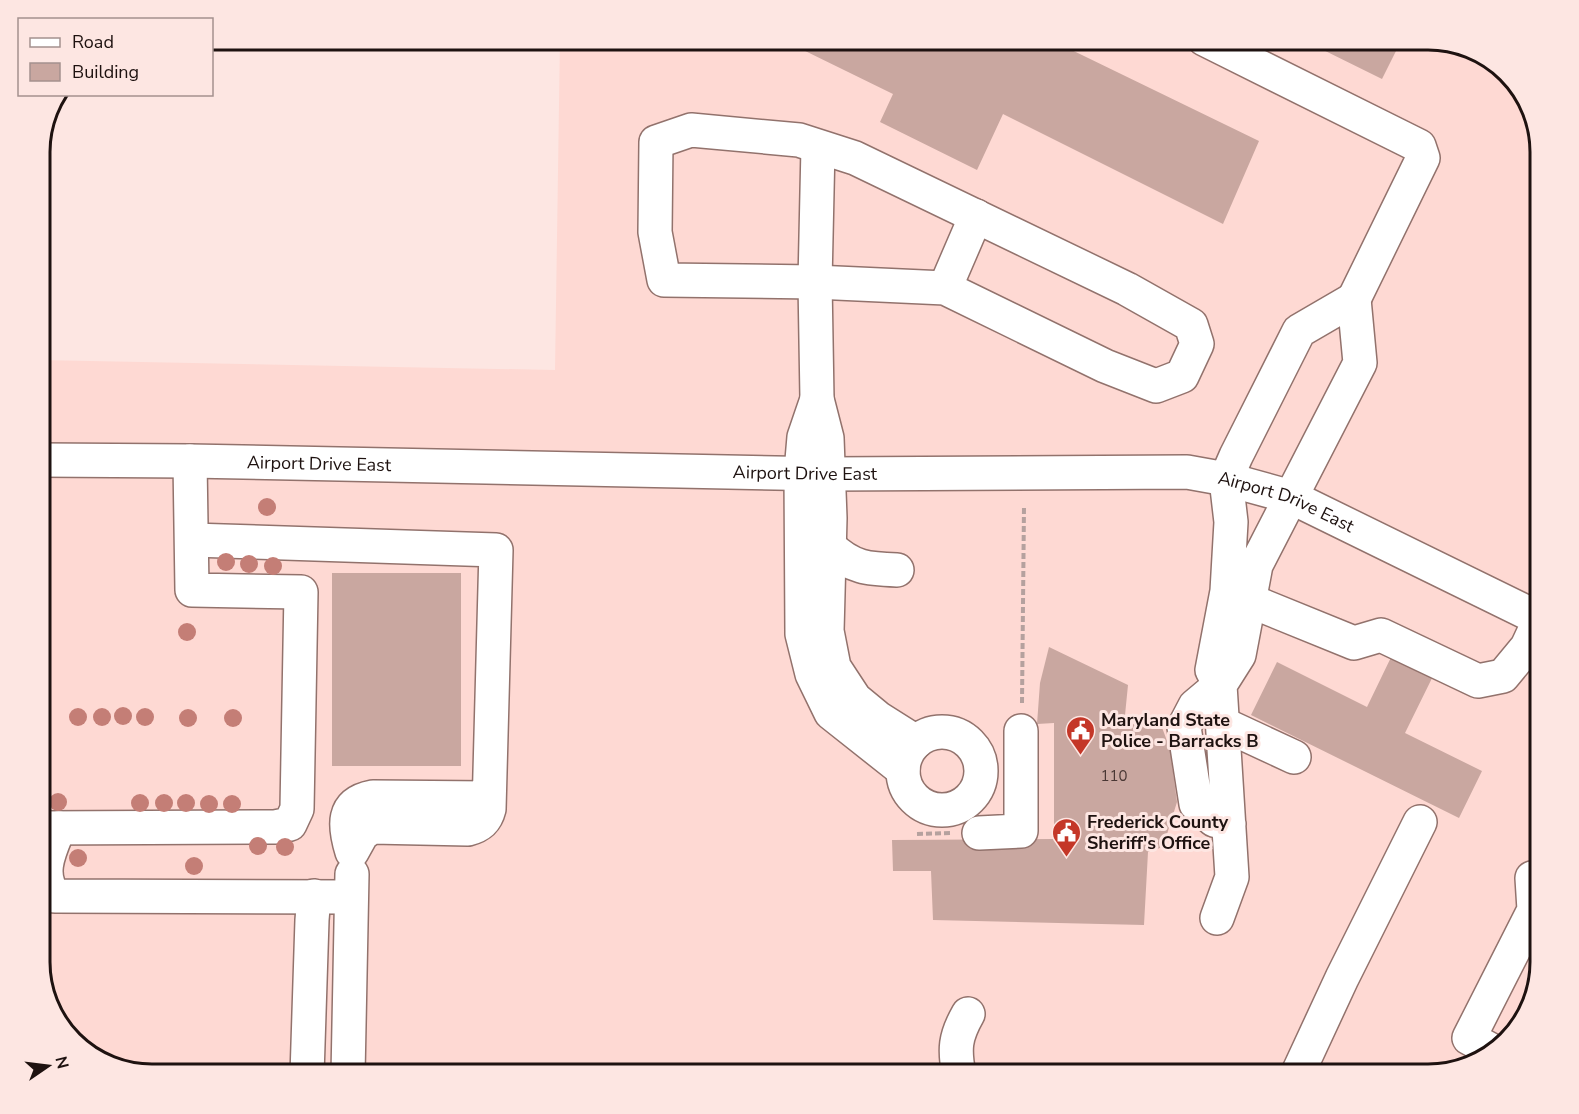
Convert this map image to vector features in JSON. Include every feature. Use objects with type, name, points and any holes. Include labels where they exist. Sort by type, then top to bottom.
[{"type":"street","points":[[1226,50],[1419,146],[1423,158],[1354,299],[1360,363],[1257,565],[1238,596]]},
{"type":"street","points":[[691,130],[799,140],[855,158],[976,216],[1127,289],[1191,325],[1197,344],[1182,376],[1156,386],[1105,366],[945,288],[814,282],[664,280],[654,232],[656,142],[691,130]]},
{"type":"street","points":[[814,473],[802,634],[812,674],[831,712],[910,756],[878,718],[855,699],[834,667],[827,630],[830,547],[814,473],[804,437],[817,399],[814,282],[818,147]]},
{"type":"street","points":[[945,288],[976,216]]},
{"type":"street","points":[[1229,824],[1214,820],[1196,804],[1184,727],[1195,705],[1220,685],[1239,655],[1238,596],[1226,479],[1299,330],[1354,299]]},
{"type":"street","name":"Airport Drive East","points":[[50,460],[814,473],[1187,472],[1226,479],[1291,497],[1530,614]]},
{"type":"street","points":[[50,828],[275,827],[290,824],[297,809],[301,592],[192,590],[190,461]]},
{"type":"street","points":[[192,540],[496,550],[489,798],[373,797],[355,803],[347,819],[346,831],[352,852],[348,1064]]},
{"type":"street","points":[[830,547],[840,557],[866,569],[897,570]]},
{"type":"street","points":[[1238,596],[1354,643],[1381,635],[1479,681],[1503,676],[1530,641]]},
{"type":"street","points":[[1217,918],[1232,878],[1220,685]]},
{"type":"street","points":[[1223,724],[1294,758]]},
{"type":"street","points":[[979,833],[1021,831],[1021,731]]},
{"type":"street","points":[[1303,1064],[1342,978],[1420,822]]},
{"type":"street","points":[[50,890],[55,896],[351,897]]},
{"type":"street","points":[[307,1064],[314,896]]},
{"type":"street","points":[[1485,1047],[1469,1038],[1530,918]]},
{"type":"street","points":[[957,1064],[958,1031],[968,1014]]},
{"type":"path","points":[[1021,731],[1024,506]]},
{"type":"shaded area","points":[[560,50],[1441,50],[1473,60],[1495,75],[1516,100],[1526,125],[1530,151],[1530,963],[1522,1002],[1504,1030],[1495,1039],[1467,1057],[1441,1064],[138,1064],[112,1057],[79,1035],[70,1025],[57,1002],[50,970],[50,360],[555,370]]},
{"type":"building","points":[[803,50],[1072,50],[1259,141],[1223,224],[1003,114],[977,170],[880,122],[893,94]]},
{"type":"building","points":[[1323,50],[1396,50],[1382,79]]},
{"type":"building","points":[[332,573],[461,573],[461,766],[332,766]]},
{"type":"building","points":[[1049,647],[1128,685],[1124,725],[1160,722],[1170,749],[1177,802],[1163,847],[1148,852],[1144,925],[933,920],[931,871],[893,871],[892,840],[1054,839],[1054,723],[1037,724],[1040,683]]},
{"type":"building","points":[[1396,647],[1437,668],[1405,733],[1482,771],[1459,818],[1251,715],[1277,662],[1367,707]]},
{"type":"place","name":"Maryland State Police - Barracks B","points":[[1080,756]]},
{"type":"place","name":"Frederick County Sheriff's Office","points":[[1066,858]]}]
